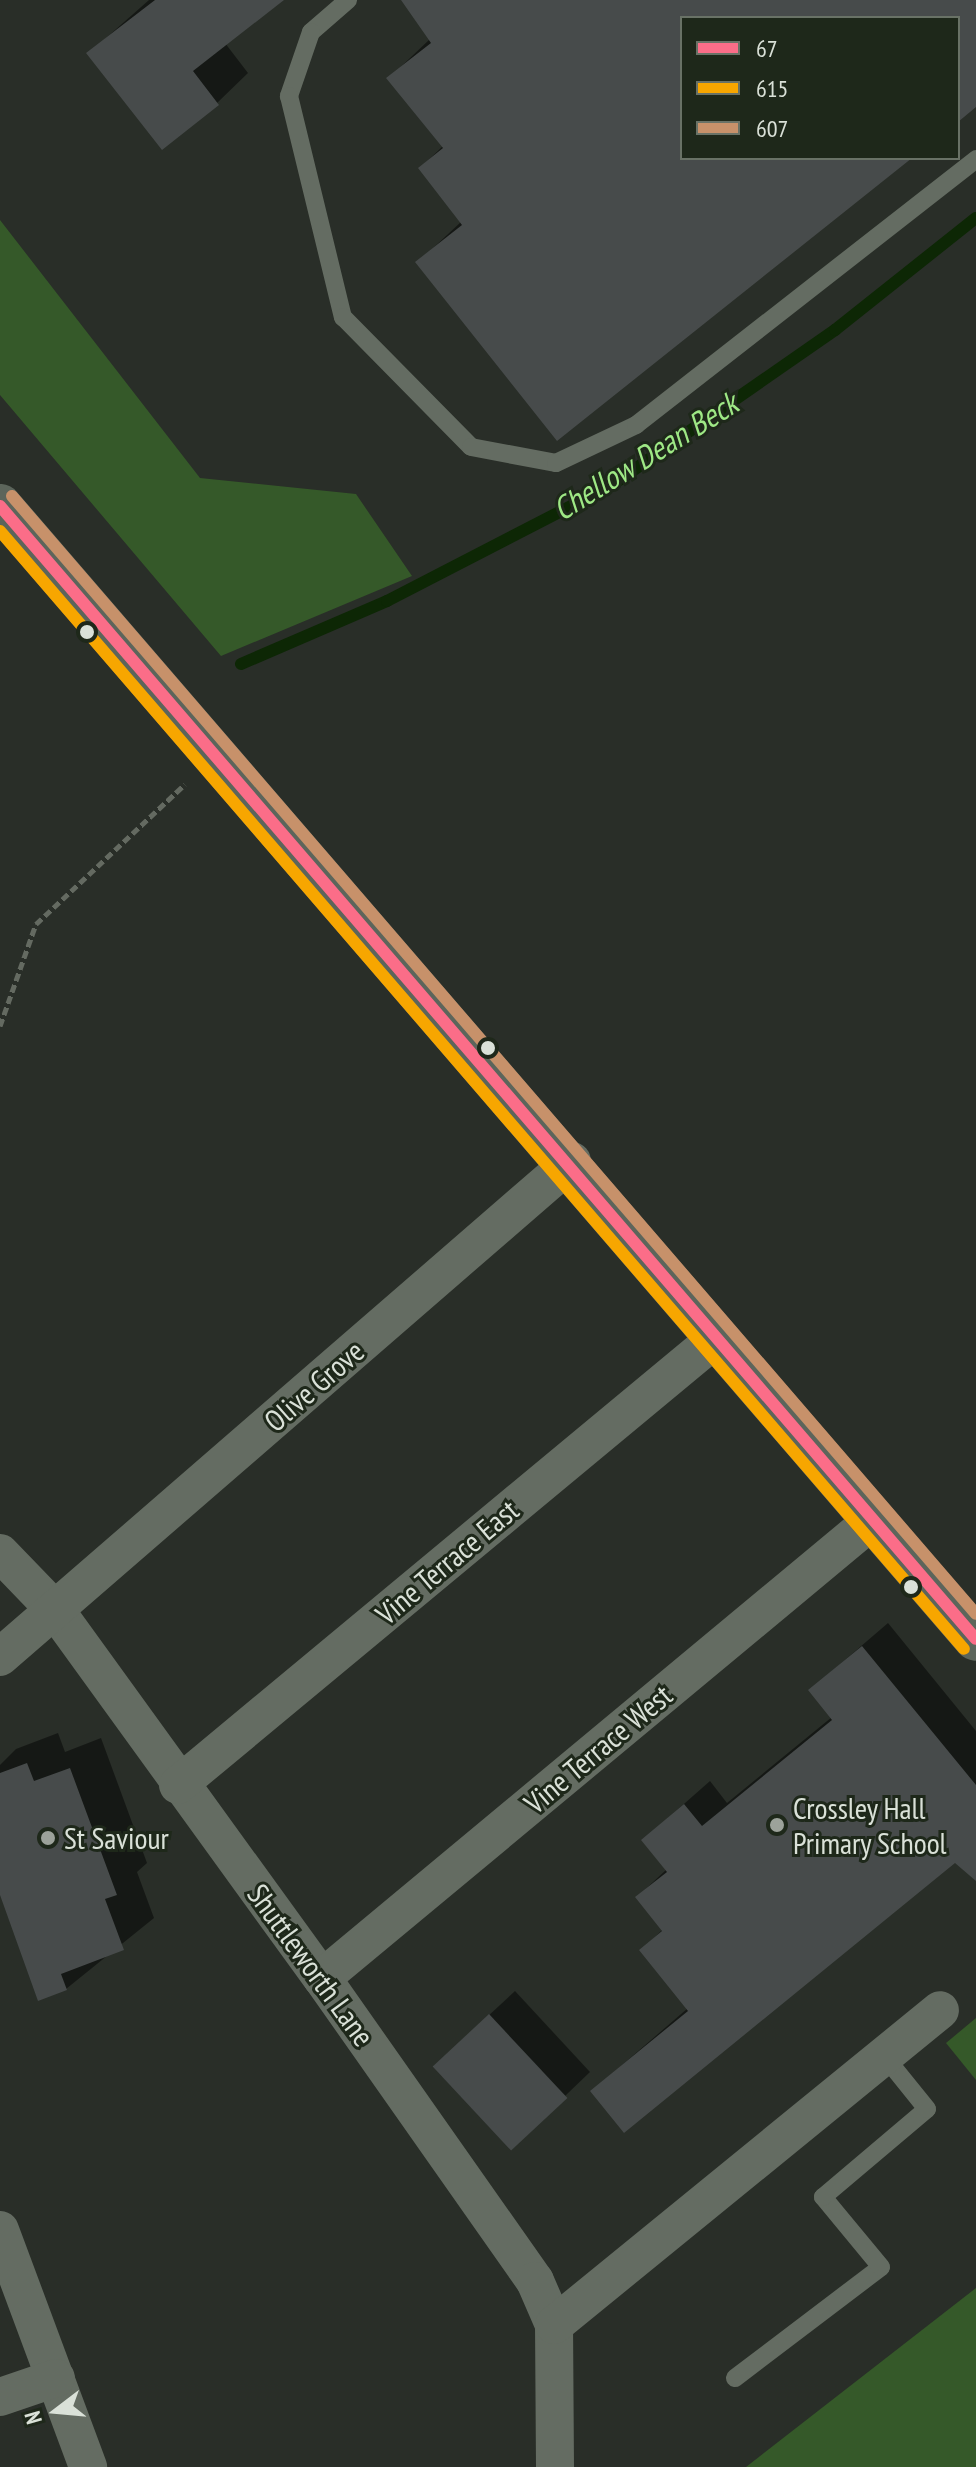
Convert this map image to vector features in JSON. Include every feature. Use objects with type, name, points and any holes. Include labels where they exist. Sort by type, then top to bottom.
[{"type":"main road","points":[[0,506],[572,1161],[715,1339],[976,1639]]},
{"type":"street","name":"Olive Grove","points":[[0,1657],[572,1161]]},
{"type":"street","name":"Vine Terrace East","points":[[178,1785],[715,1339]]},
{"type":"street","name":"Vine Terrace West","points":[[322,1978],[874,1519]]},
{"type":"street","name":"Shuttleworth Lane","points":[[0,1553],[56,1611],[178,1785],[322,1978],[535,2281],[554,2325],[555,2467]]},
{"type":"street","points":[[554,2325],[940,2010]]},
{"type":"street","points":[[0,2230],[88,2467]]},
{"type":"street","points":[[0,2397],[56,2378]]},
{"type":"lane","points":[[348,0],[311,32],[289,96],[343,317],[471,447],[556,463],[636,425],[976,159]]},
{"type":"lane","points":[[735,2378],[881,2267],[823,2197],[927,2109],[885,2057]]},
{"type":"path","points":[[0,1026],[36,924],[218,754]]},
{"type":"green space","points":[[0,220],[200,478],[356,494],[412,576],[221,656],[0,395]]},
{"type":"green space","points":[[976,2018],[976,2080],[946,2043]]},
{"type":"green space","points":[[976,2288],[976,2467],[746,2467]]},
{"type":"building","points":[[155,0],[284,0],[193,71],[219,105],[162,150],[86,53]]},
{"type":"building","points":[[401,0],[976,0],[976,107],[960,120],[960,16],[680,16],[680,160],[909,160],[557,441],[415,262],[462,225],[418,168],[443,148],[386,78],[431,43]]},
{"type":"building","points":[[862,1646],[976,1785],[976,1881],[955,1863],[624,2133],[590,2091],[688,2011],[639,1950],[662,1931],[635,1897],[667,1872],[641,1840],[684,1804],[702,1826],[832,1720],[808,1690]]},
{"type":"building","name":"St Saviour","points":[[27,1763],[34,1781],[70,1768],[117,1895],[105,1899],[124,1950],[61,1974],[67,1990],[38,2001],[0,1895],[0,1773]]},
{"type":"building","points":[[489,2014],[567,2098],[511,2151],[433,2067]]},
{"type":"waterway","name":"Chellow Dean Beck","points":[[241,664],[387,601],[612,485],[835,330],[976,218]]},
{"type":"transit line","name":"607","points":[[12,496],[976,1614]]},
{"type":"transit line","name":"67","points":[[0,506],[976,1639]]},
{"type":"transit line","name":"615","points":[[0,531],[964,1649]]},
{"type":"place","name":"Crossley Hall Primary School","points":[[777,1825]]},
{"type":"place","name":"St Saviour","points":[[48,1838]]}]
